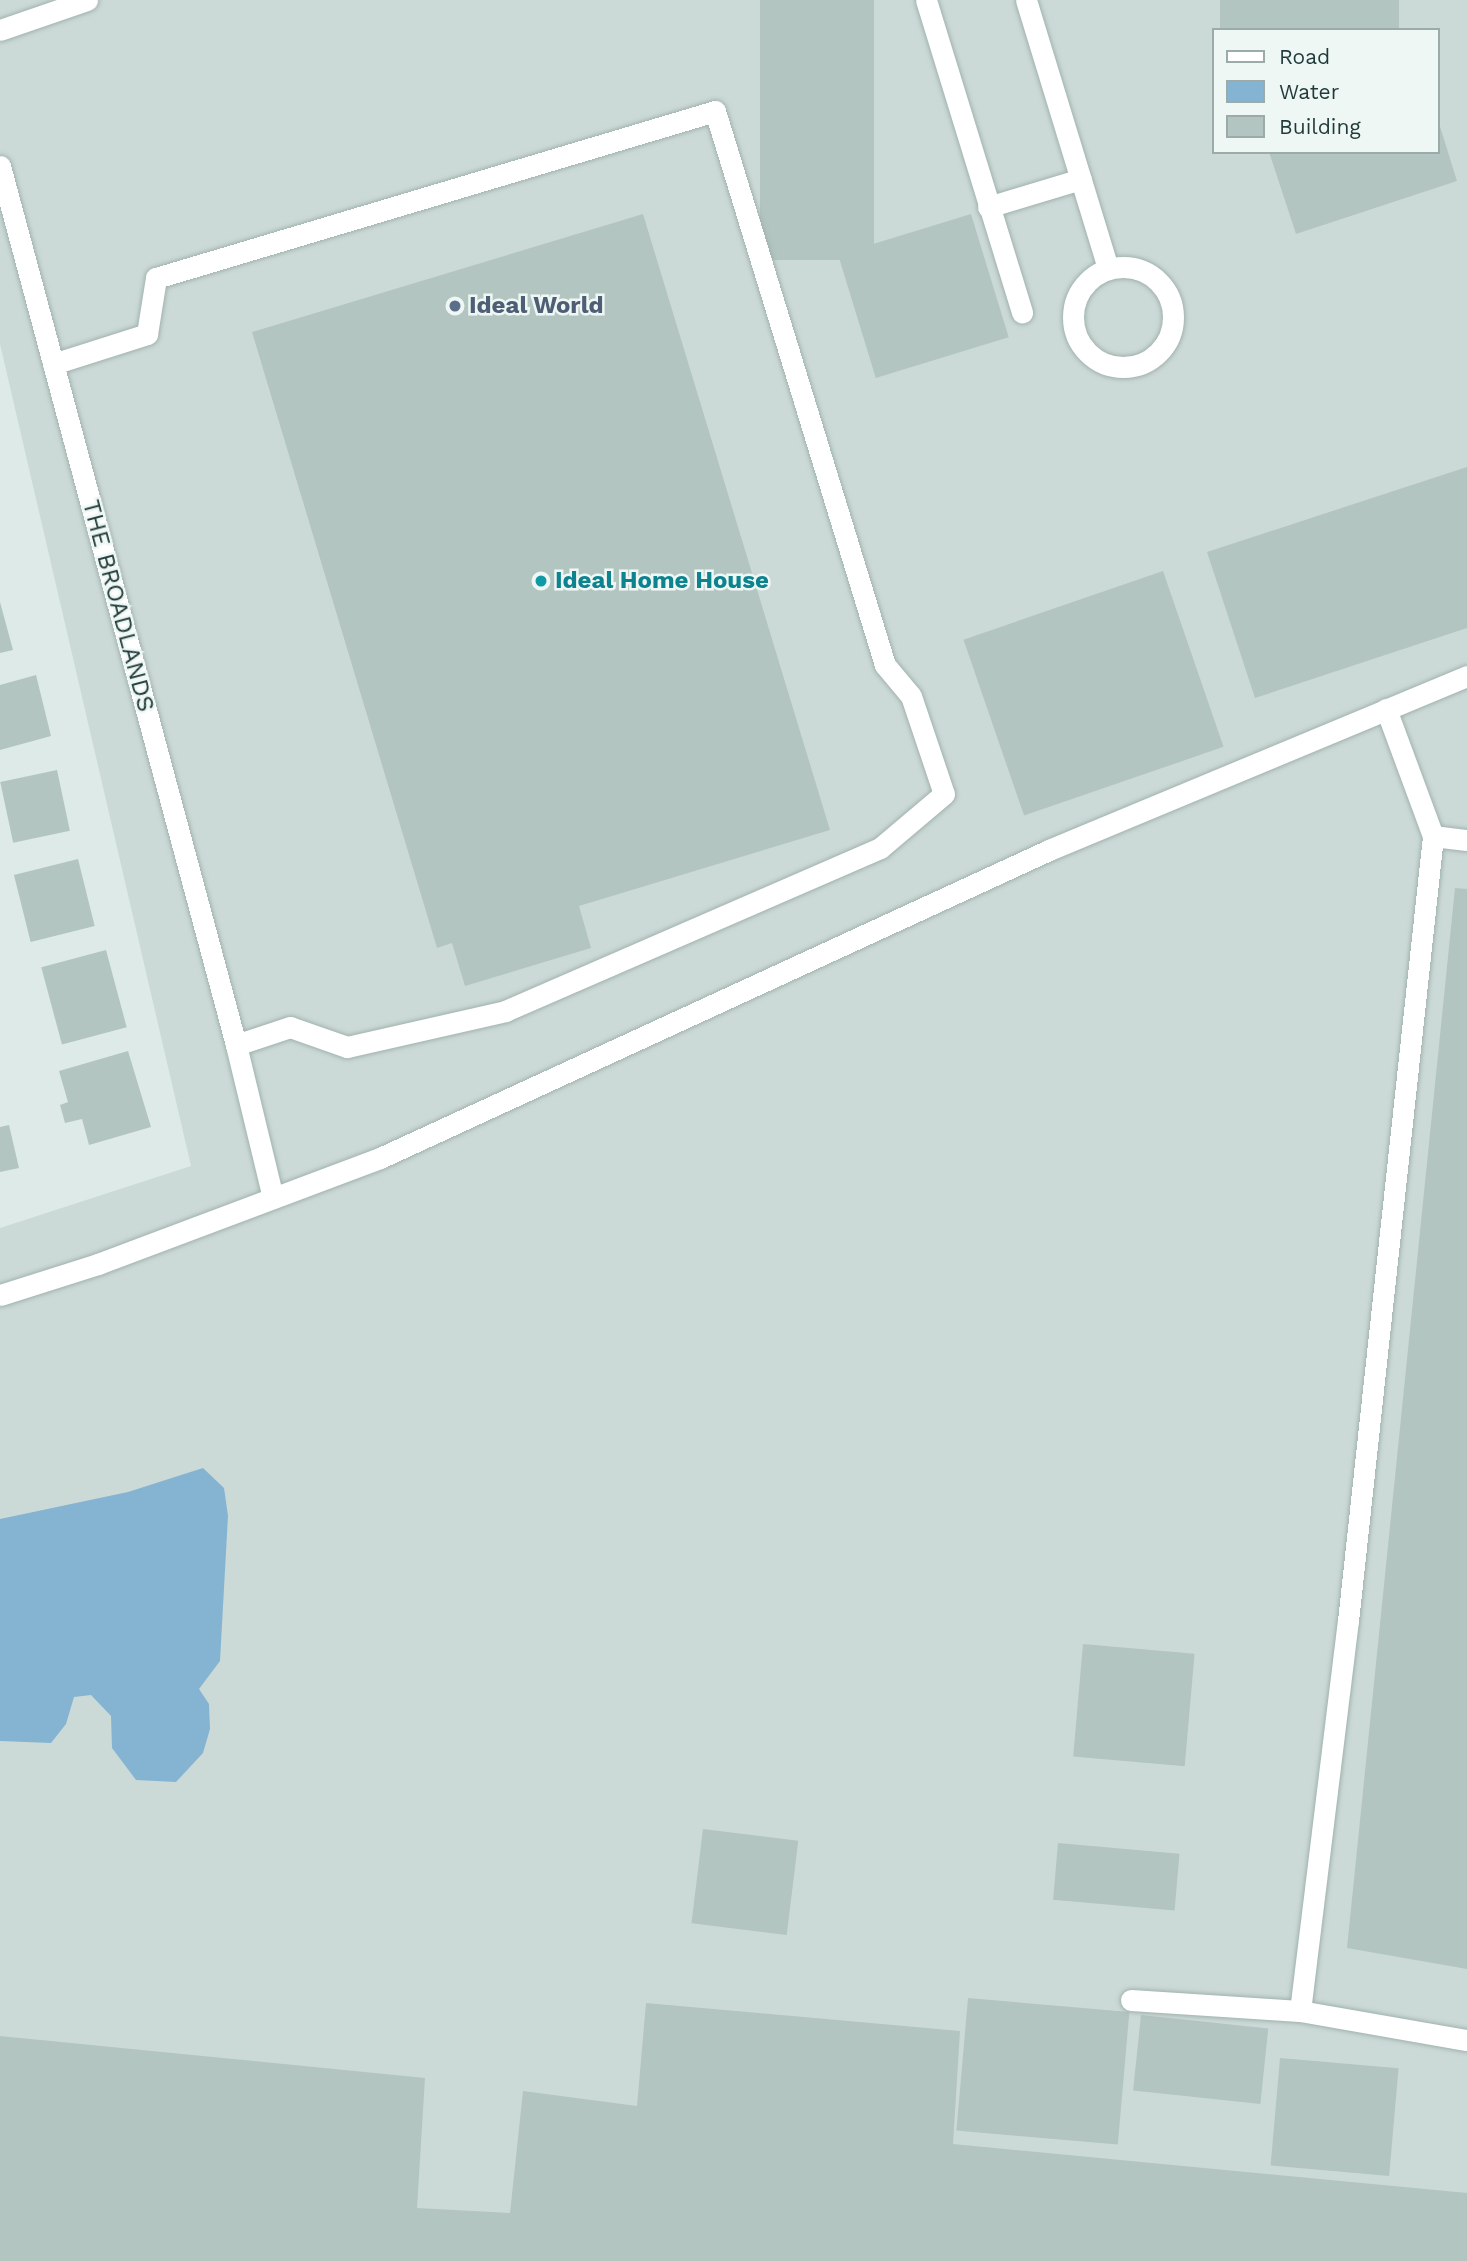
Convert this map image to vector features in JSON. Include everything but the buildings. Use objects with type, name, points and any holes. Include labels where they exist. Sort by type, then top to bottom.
[{"type":"street","points":[[0,30],[86,0]]},
{"type":"street","points":[[926,0],[1022,313]]},
{"type":"street","points":[[1026,0],[1108,269]]},
{"type":"street","points":[[53,364],[147,334],[156,278],[715,111],[885,666],[911,696],[944,794],[880,848],[506,1011],[347,1047],[290,1027],[236,1045]]},
{"type":"street","name":"THE BROADLANDS","points":[[0,166],[236,1045],[273,1198]]},
{"type":"street","points":[[988,207],[1081,179]]},
{"type":"street","points":[[1134,268],[1158,280],[1171,303],[1172,329],[1159,352],[1138,366],[1112,367],[1088,355],[1074,332],[1073,306],[1086,282],[1108,269],[1134,268]]},
{"type":"street","points":[[0,1295],[98,1264],[380,1158],[1049,850],[1467,676]]},
{"type":"street","points":[[1300,2011],[1355,1553],[1433,836],[1386,709]]},
{"type":"street","points":[[1433,836],[1467,840]]},
{"type":"street","points":[[1131,2000],[1300,2011],[1467,2040]]},
{"type":"shaded area","points":[[0,0],[1467,0],[1467,2261],[0,2261],[0,1228],[191,1166],[0,344]]},
{"type":"water","points":[[203,1468],[224,1488],[228,1516],[220,1661],[199,1689],[209,1704],[210,1729],[203,1753],[176,1782],[136,1780],[112,1748],[111,1716],[91,1695],[74,1697],[66,1724],[51,1743],[0,1741],[0,1519],[128,1492]]},
{"type":"place","name":"Ideal World","points":[[455,306]]},
{"type":"place","name":"Ideal Home House","points":[[541,581]]}]
